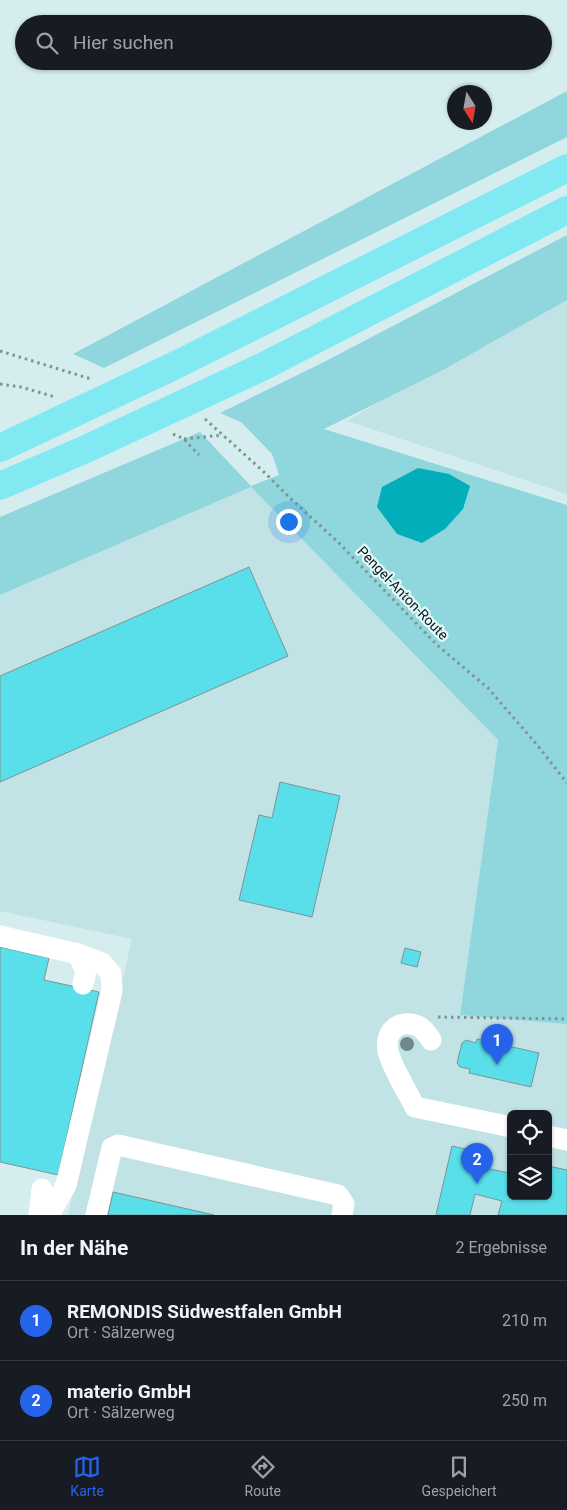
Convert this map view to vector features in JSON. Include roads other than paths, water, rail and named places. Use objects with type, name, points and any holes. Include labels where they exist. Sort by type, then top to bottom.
[{"type":"highway","points":[[5,446],[178,364],[567,168]]},
{"type":"highway","points":[[0,486],[86,449],[262,367],[567,210]]},
{"type":"street","points":[[0,936],[78,954],[102,963],[111,974],[112,991],[66,1185],[49,1215]]},
{"type":"street","points":[[78,954],[86,972],[84,984]]},
{"type":"street","points":[[431,1040],[417,1026],[404,1024],[389,1033],[388,1054],[415,1107],[507,1126]]},
{"type":"street","points":[[552,1137],[567,1140]]},
{"type":"street","points":[[96,1215],[112,1148],[118,1145],[338,1195],[344,1204],[342,1215]]},
{"type":"street","points":[[39,1215],[42,1189]]},
{"type":"place","name":"REMONDIS Südwestfalen GmbH","points":[[497,1065]]},
{"type":"place","name":"materio GmbH","points":[[477,1184]]}]
